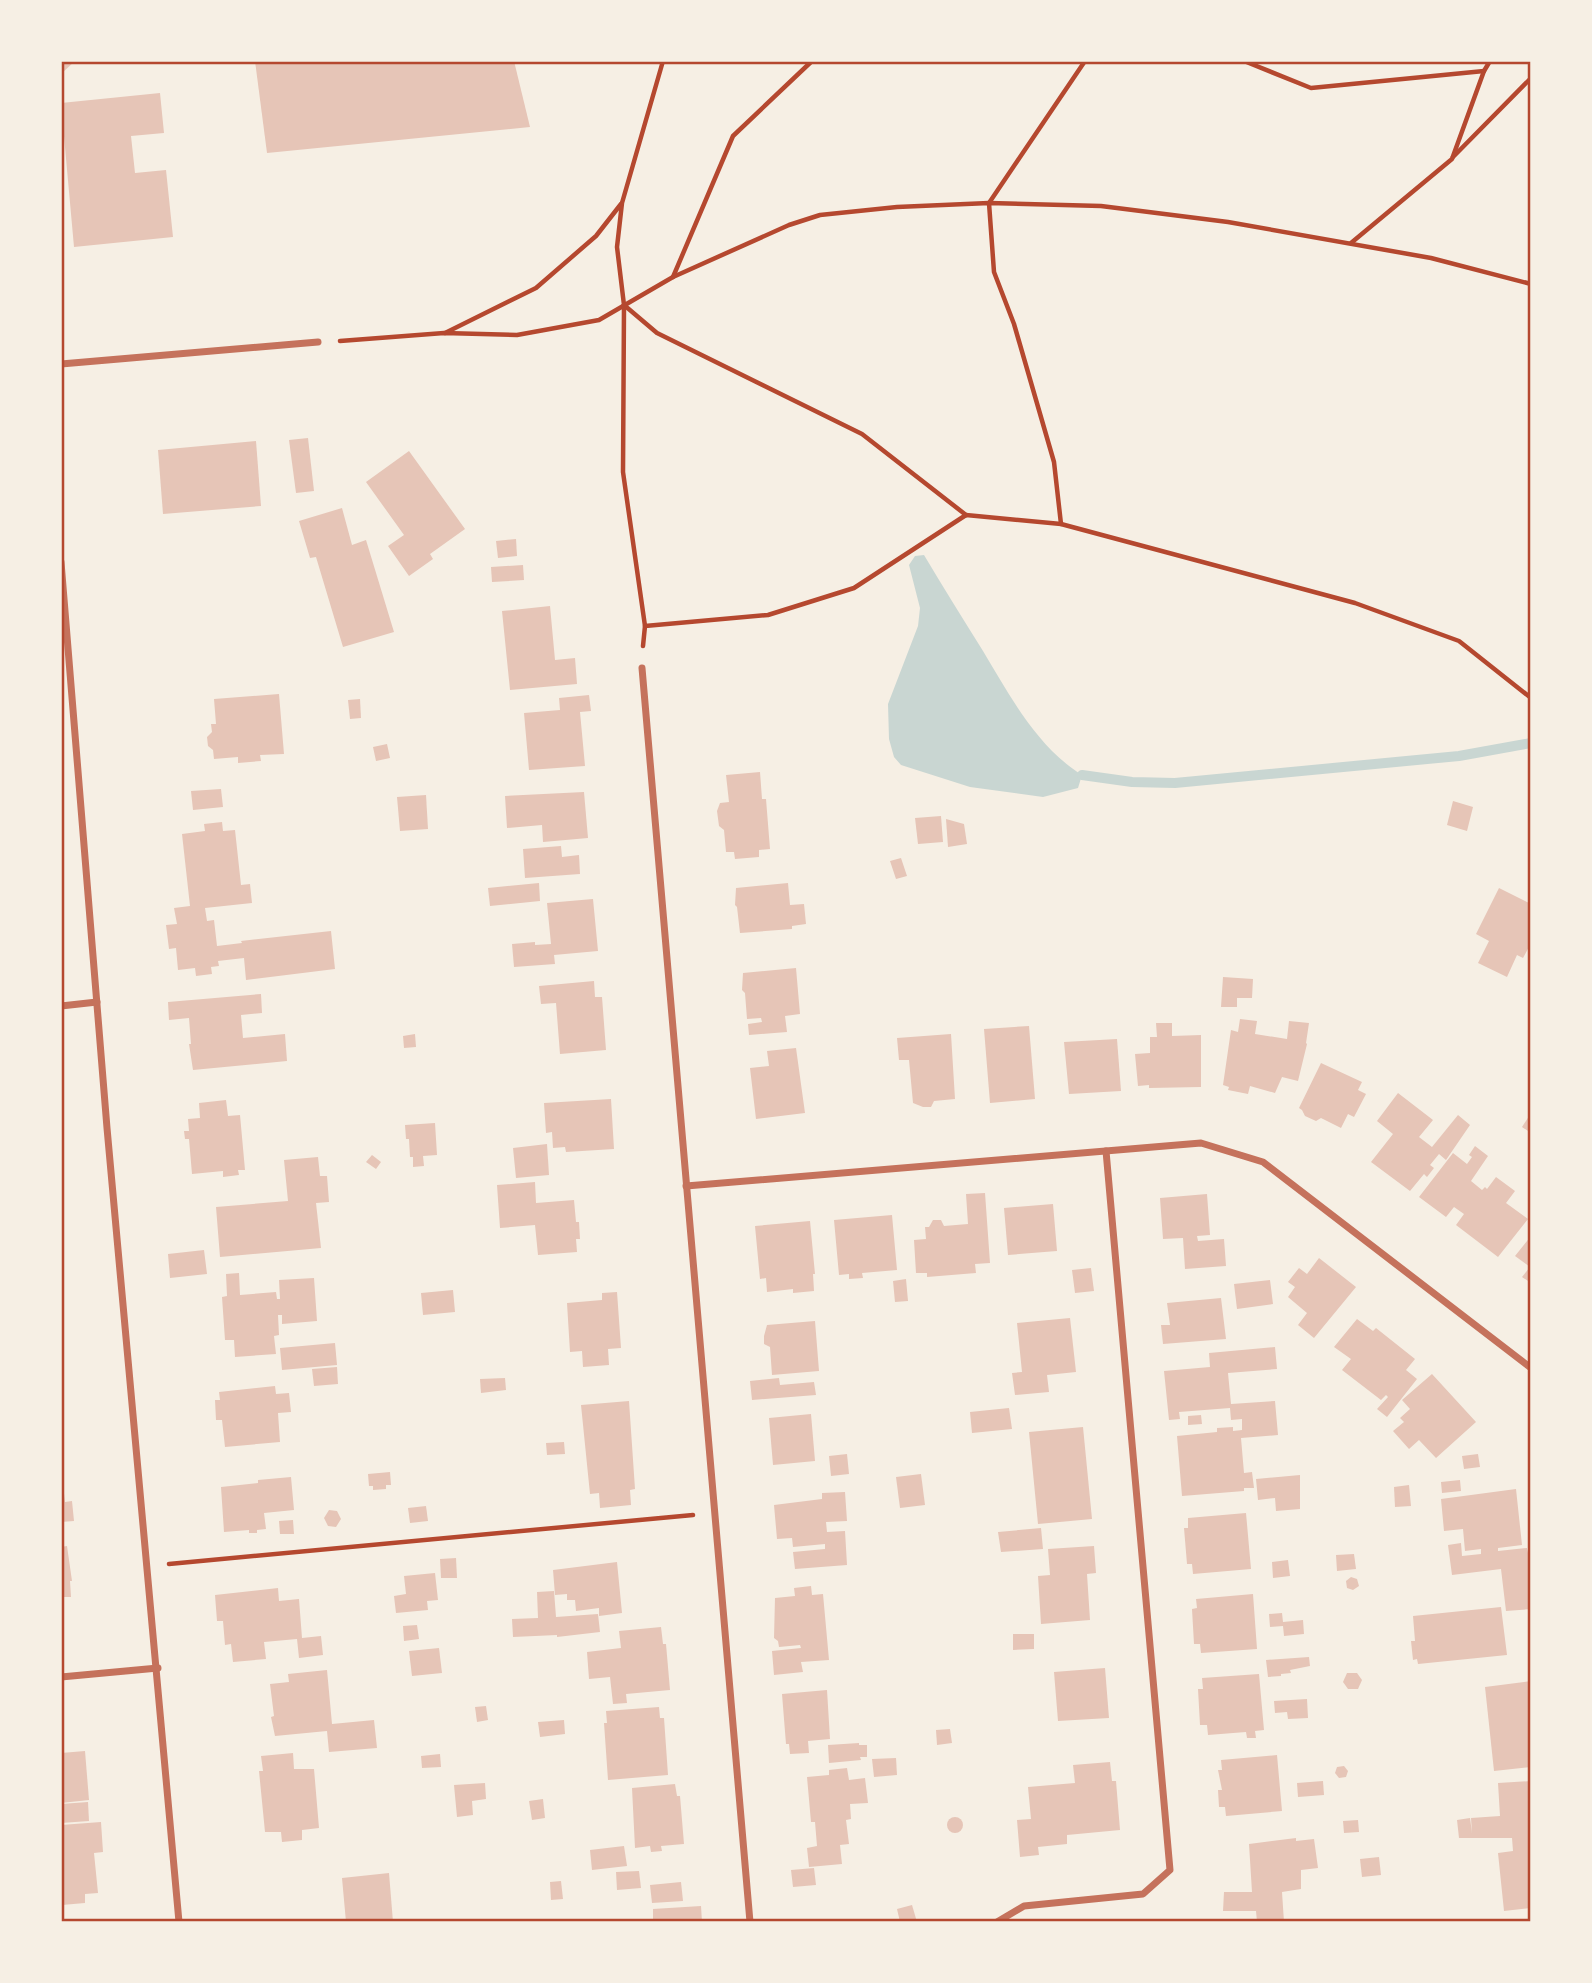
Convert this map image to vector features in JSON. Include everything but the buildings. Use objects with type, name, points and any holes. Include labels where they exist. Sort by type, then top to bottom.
[{"type":"street","points":[[61,364],[318,342]]},
{"type":"street","points":[[61,562],[97,1002],[179,1922]]},
{"type":"street","points":[[642,668],[750,1922]]},
{"type":"street","points":[[61,1006],[97,1002]]},
{"type":"street","points":[[686,1186],[1201,1143],[1263,1162],[1531,1367]]},
{"type":"street","points":[[997,1922],[1024,1906],[1143,1894],[1170,1870],[1106,1150]]},
{"type":"street","points":[[61,1677],[158,1668]]},
{"type":"path","points":[[642,668],[645,626],[623,472],[624,305],[617,247],[622,203],[663,61]]},
{"type":"path","points":[[673,277],[733,136],[811,61]]},
{"type":"path","points":[[1061,524],[1054,462],[1014,324],[994,272],[989,203],[1085,61]]},
{"type":"path","points":[[1244,61],[1311,88],[1484,71]]},
{"type":"path","points":[[1452,159],[1490,61]]},
{"type":"path","points":[[1350,244],[1452,159],[1531,78]]},
{"type":"path","points":[[444,333],[536,288],[596,236],[622,203]]},
{"type":"path","points":[[318,342],[444,333],[517,335],[599,320],[673,277],[789,225],[820,215],[897,207],[989,203],[1101,206],[1227,222],[1432,258],[1531,284]]},
{"type":"path","points":[[624,305],[657,333],[862,434],[966,515],[1061,524],[1354,603],[1460,641],[1531,698]]},
{"type":"path","points":[[645,626],[768,615],[854,588],[966,515]]},
{"type":"path","points":[[147,1566],[715,1513]]},
{"type":"shaded area","points":[[924,555],[1026,719],[1051,750],[1082,775],[1078,788],[1043,797],[970,787],[901,765],[894,757],[889,739],[888,704],[918,626],[920,608],[909,565],[915,556]]},
{"type":"waterway","points":[[1082,775],[1132,782],[1175,783],[1459,756],[1531,743]]}]
